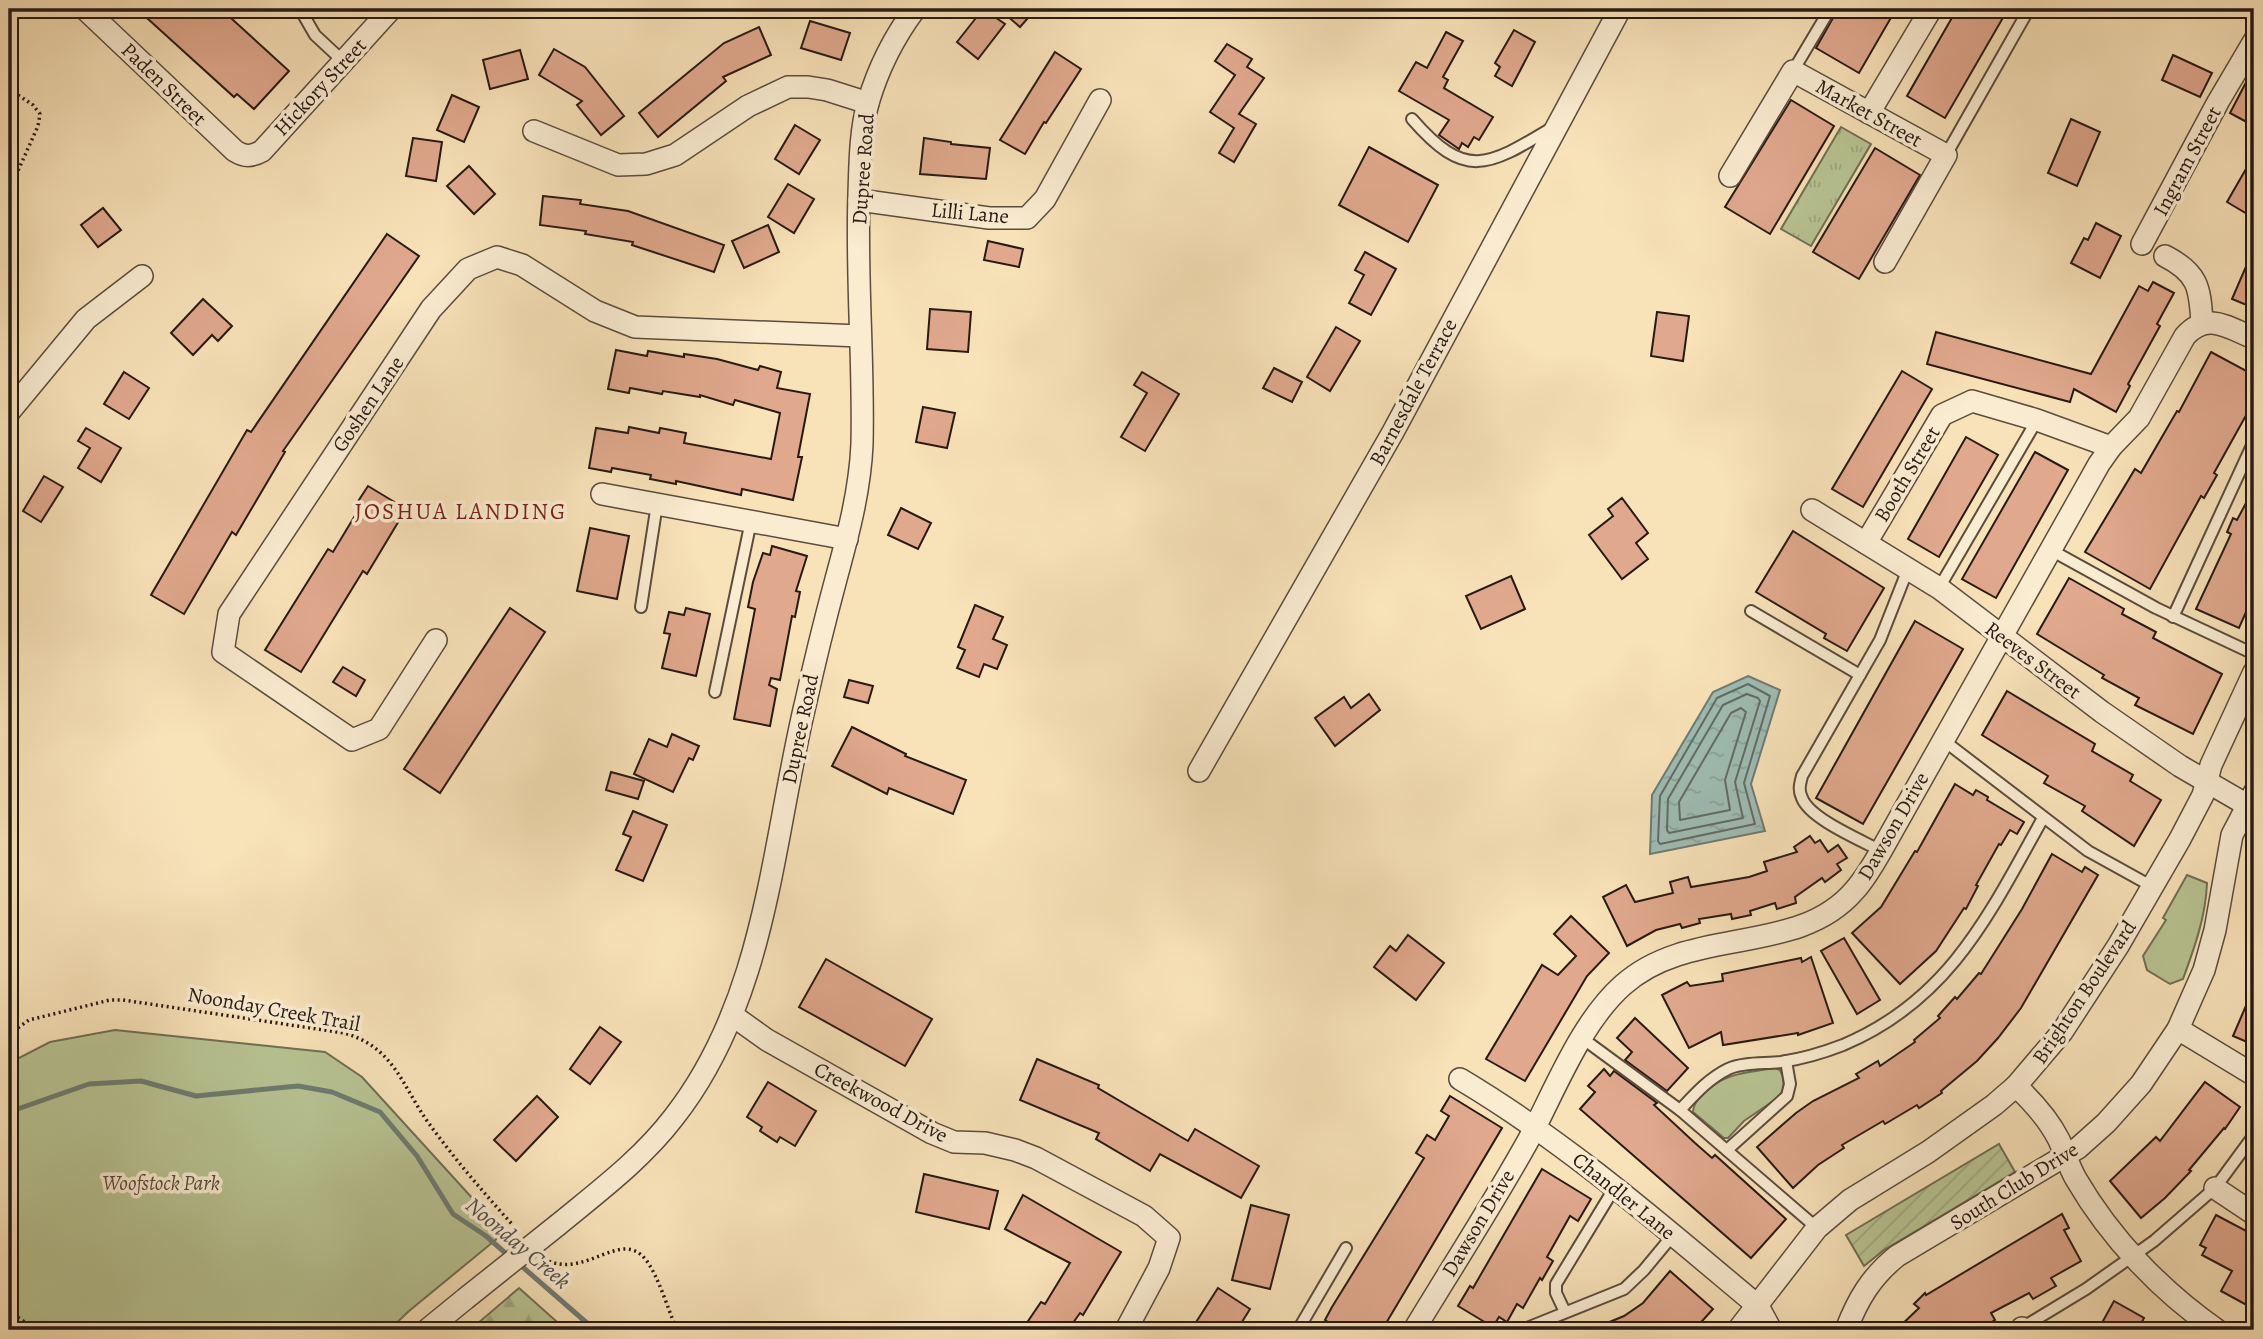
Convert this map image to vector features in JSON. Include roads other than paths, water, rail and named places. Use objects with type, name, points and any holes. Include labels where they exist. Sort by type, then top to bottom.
[{"type":"street","name":"Paden Street","points":[[85,9],[235,151],[244,156]]},
{"type":"street","name":"Hickory Street","points":[[244,156],[253,156],[262,151],[391,9]]},
{"type":"street","name":"Dupree Road","points":[[427,1330],[639,1156],[674,1117],[716,1053],[732,1016],[759,933],[799,728],[858,486],[862,450],[859,200],[862,134],[868,103],[898,33],[915,9]]},
{"type":"street","name":"Barnesdale Terrace","points":[[1199,771],[1386,443],[1620,9]]},
{"type":"street","points":[[1870,113],[1931,9]]},
{"type":"street","name":"Ingram Street","points":[[2142,244],[2254,41]]},
{"type":"street","points":[[1730,176],[1793,71]]},
{"type":"street","name":"Market Street","points":[[1793,71],[1946,155]]},
{"type":"street","points":[[534,131],[618,165],[646,164],[675,155],[748,106],[788,87],[827,90],[868,103]]},
{"type":"street","name":"Lilli Lane","points":[[859,200],[989,218],[1027,218],[1045,199],[1100,100]]},
{"type":"street","points":[[1885,262],[1946,155]]},
{"type":"street","points":[[2165,256],[2190,272],[2201,300],[2202,323],[2215,322],[2254,338]]},
{"type":"street","name":"Goshen Lane","points":[[436,640],[379,729],[352,740],[223,652],[229,614],[431,309],[468,270],[497,257],[522,265],[595,311],[635,327],[860,336]]},
{"type":"street","points":[[9,410],[86,319],[142,276]]},
{"type":"street","name":"Dawson Drive","points":[[1414,1330],[1535,1126],[1582,1038],[1622,986],[1654,963],[1693,949],[1782,933],[1813,921],[1828,913],[1854,892],[1881,851],[2099,464],[2139,418],[2185,336],[2193,327],[2202,323]]},
{"type":"street","name":"Booth Street","points":[[1866,543],[1942,415],[1972,401],[2037,420],[2111,447]]},
{"type":"street","points":[[602,494],[847,539]]},
{"type":"street","name":"Reeves Street","points":[[1812,510],[1939,588],[2102,712],[2207,782],[2252,802]]},
{"type":"street","name":"Brighton Boulevard","points":[[1738,1330],[1817,1228],[1850,1200],[1965,1127],[2016,1086],[2062,1031],[2153,887],[2203,794],[2211,765],[2254,672]]},
{"type":"street","name":"South Club Drive","points":[[1846,1330],[1858,1300],[1882,1269],[1897,1256],[2065,1157],[2092,1136],[2141,1084],[2189,1008],[2210,953],[2232,835],[2252,802]]},
{"type":"street","name":"Creekwood Drive","points":[[732,1016],[768,1040],[932,1133],[954,1142],[985,1143],[1016,1150],[1061,1170],[1144,1216],[1169,1238],[1159,1268],[1126,1330]]},
{"type":"street","points":[[2178,1029],[2254,1075]]},
{"type":"street","name":"Chandler Lane","points":[[1461,1079],[1535,1126],[1615,1187],[1758,1306],[1771,1330]]},
{"type":"street","points":[[2016,1086],[2032,1101],[2057,1136],[2076,1179],[2109,1230],[2190,1310],[2217,1330]]},
{"type":"street","points":[[2215,1188],[2254,1214]]},
{"type":"lane","points":[[300,9],[315,35],[344,62]]},
{"type":"lane","points":[[1793,71],[1830,9]]},
{"type":"lane","points":[[1946,155],[2029,9]]},
{"type":"lane","points":[[1412,119],[1431,140],[1468,162],[1497,158],[1558,125]]},
{"type":"lane","points":[[1939,588],[2037,420]]},
{"type":"lane","points":[[2173,617],[2254,441]]},
{"type":"lane","points":[[641,607],[657,504]]},
{"type":"lane","points":[[715,692],[751,521]]},
{"type":"lane","points":[[2049,549],[2173,617],[2254,654]]},
{"type":"lane","points":[[1881,851],[1815,814],[1806,805],[1799,787],[1802,776],[1880,640],[1908,569]]},
{"type":"lane","points":[[1751,611],[1860,675]]},
{"type":"lane","points":[[1943,740],[2088,851],[2153,887]]},
{"type":"lane","points":[[1680,1110],[1706,1082],[1731,1068],[1786,1061],[1842,1045],[1895,1017],[1938,982],[1973,940],[2043,818]]},
{"type":"lane","points":[[1582,1038],[1680,1110],[1817,1228]]},
{"type":"lane","points":[[1727,1150],[1787,1096],[1790,1084],[1786,1061]]},
{"type":"lane","points":[[2021,1330],[2134,1257],[2215,1188],[2254,1135]]},
{"type":"lane","points":[[1565,1312],[1556,1293],[1556,1284],[1615,1187]]},
{"type":"lane","points":[[1522,1330],[1624,1289],[1673,1235]]},
{"type":"lane","points":[[1298,1330],[1346,1248]]},
{"type":"water","points":[[1748,676],[1780,690],[1751,784],[1765,831],[1650,854],[1652,795],[1713,692]]},
{"type":"waterway","name":"Noonday Creek","points":[[9,1112],[89,1084],[141,1081],[196,1096],[298,1086],[332,1092],[380,1112],[417,1156],[453,1214],[486,1236],[510,1257]]},
{"type":"waterway","name":"Noonday Creek","points":[[518,1263],[595,1330]]},
{"type":"district","name":"JOSHUA LANDING","points":[[461,511]]},
{"type":"park label","name":"Woofstock Park","points":[[161,1183]]}]
